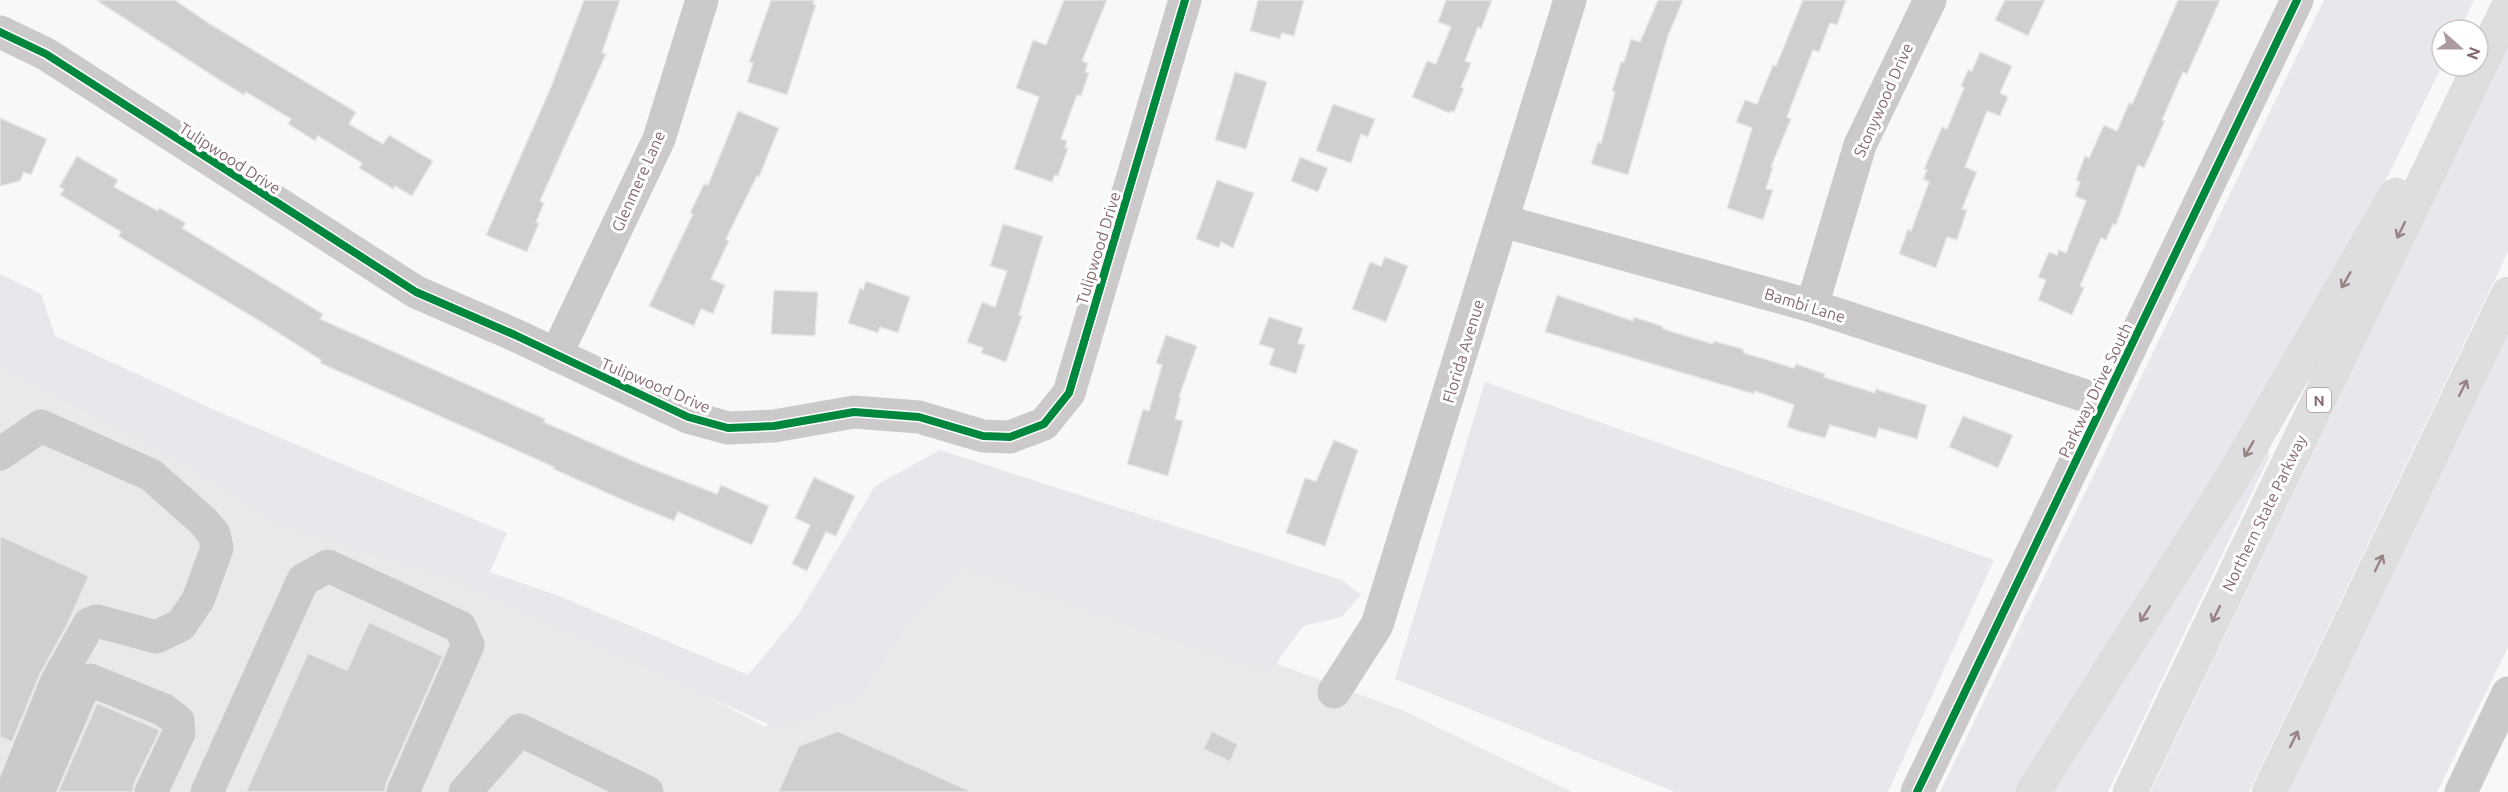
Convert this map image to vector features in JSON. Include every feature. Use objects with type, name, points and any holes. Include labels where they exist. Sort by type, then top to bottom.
[{"type":"highway","points":[[2490,31],[2508,0]]},
{"type":"highway","name":"Northern State Parkway","points":[[2130,792],[2508,7]]},
{"type":"highway","points":[[2033,792],[2231,480],[2463,78]]},
{"type":"highway","points":[[2269,792],[2508,294]]},
{"type":"street","name":"Glenmere Lane","points":[[556,355],[659,139],[702,0]]},
{"type":"street","name":"Tulipwood Drive","points":[[0,32],[46,54],[416,292],[688,417],[728,428],[774,426],[854,412],[919,417],[983,436],[1010,437],[1044,424],[1069,393],[1185,0]]},
{"type":"street","name":"Florida Avenue","points":[[1334,692],[1377,625],[1570,0]]},
{"type":"street","name":"Stonywood Drive","points":[[1812,306],[1860,145],[1930,0]]},
{"type":"street","name":"Parkway Drive South","points":[[1917,792],[2297,0]]},
{"type":"street","name":"Bambi Lane","points":[[1503,221],[1812,306],[2104,402]]},
{"type":"street","points":[[0,454],[41,426],[151,476],[203,521],[214,534],[217,548],[198,600],[181,625],[156,637],[97,621],[89,624],[57,681],[12,792]]},
{"type":"street","points":[[207,792],[303,580],[328,566],[460,627],[468,645],[403,792]]},
{"type":"street","points":[[38,792],[80,694],[90,680],[164,710],[178,721],[179,733],[151,792]]},
{"type":"street","points":[[2462,792],[2508,693]]},
{"type":"street","points":[[465,792],[520,730],[647,792]]},
{"type":"shaded area","points":[[2324,0],[2474,0],[2466,18],[2430,18],[2430,78],[2436,78],[2363,226],[2208,495],[2017,792],[1940,792]]},
{"type":"shaded area","points":[[2508,45],[2508,252],[2249,792],[2150,792]]},
{"type":"shaded area","points":[[0,274],[41,294],[55,336],[221,413],[507,533],[490,572],[559,596],[748,675],[798,615],[875,486],[940,450],[1342,580],[1361,595],[1342,617],[1303,626],[1269,674],[960,568],[907,626],[858,698],[781,730],[449,579],[283,528],[188,466],[0,367]]},
{"type":"shaded area","points":[[0,319],[765,727],[934,537],[1402,710],[1572,792],[0,792]]},
{"type":"shaded area","points":[[2508,330],[2508,647],[2437,792],[2288,792]]},
{"type":"shaded area","points":[[1485,382],[1994,560],[1888,792],[1675,792],[1395,679]]},
{"type":"shaded area","points":[[2268,442],[2269,457],[2108,792],[2041,792]]},
{"type":"building","points":[[96,0],[175,0],[210,24],[356,112],[349,124],[383,144],[389,135],[433,161],[412,196],[395,186],[393,189],[359,168],[362,163],[318,136],[315,141],[288,124],[291,119],[246,92],[244,95],[216,78]]},
{"type":"building","points":[[584,0],[620,0],[602,53],[606,54],[540,201],[544,203],[536,222],[539,223],[527,252],[486,235],[551,87]]},
{"type":"building","points":[[771,0],[814,0],[813,4],[816,5],[787,95],[747,82],[753,63],[749,62]]},
{"type":"building","points":[[1064,0],[1107,0],[1082,61],[1088,63],[1085,72],[1089,73],[1081,96],[1077,95],[1061,139],[1067,141],[1065,148],[1068,148],[1058,176],[1055,175],[1052,182],[1014,169],[1039,97],[1016,88],[1033,40],[1046,45]]},
{"type":"building","points":[[1258,0],[1304,0],[1294,36],[1282,33],[1280,39],[1250,31]]},
{"type":"building","points":[[1446,0],[1492,0],[1481,29],[1478,27],[1465,61],[1471,63],[1461,87],[1464,88],[1454,112],[1449,113],[1412,97],[1427,61],[1436,64],[1451,27],[1438,22]]},
{"type":"building","points":[[1658,0],[1683,0],[1668,36],[1628,175],[1591,164],[1598,142],[1601,143],[1621,62],[1624,62],[1631,39],[1640,42]]},
{"type":"building","points":[[1803,0],[1846,0],[1837,25],[1830,23],[1819,52],[1813,50],[1787,117],[1791,119],[1771,167],[1773,167],[1766,189],[1773,190],[1763,220],[1727,208],[1752,128],[1736,122],[1745,100],[1757,104],[1773,65],[1776,66]]},
{"type":"building","points":[[2005,0],[2045,0],[2028,36],[1995,20]]},
{"type":"building","points":[[2178,0],[2220,0],[2187,74],[2183,72],[2144,168],[2138,165],[2116,225],[2113,224],[2106,240],[2101,238],[2080,286],[2084,288],[2072,315],[2038,300],[2046,280],[2038,277],[2049,252],[2057,255],[2059,250],[2066,253],[2086,201],[2075,196],[2080,182],[2076,180],[2085,156],[2089,158],[2104,125],[2117,131],[2129,103],[2132,104]]},
{"type":"building","points":[[1980,52],[2012,66],[2000,93],[2008,97],[2000,116],[1987,111],[1965,167],[1977,172],[1962,209],[1967,210],[1957,240],[1947,237],[1936,268],[1899,254],[1908,229],[1911,231],[1929,182],[1923,179],[1927,170],[1924,169],[1942,127],[1947,129],[1964,88],[1961,86],[1968,70],[1972,71]]},
{"type":"building","points":[[1235,72],[1267,82],[1246,149],[1215,140]]},
{"type":"building","points":[[1333,104],[1375,119],[1368,137],[1361,134],[1351,163],[1316,151]]},
{"type":"building","points":[[738,111],[779,128],[759,177],[757,176],[726,239],[729,241],[711,279],[725,285],[713,314],[701,309],[694,326],[649,306],[693,214],[690,213],[704,184],[708,185]]},
{"type":"building","points":[[0,118],[47,139],[31,175],[24,172],[20,181],[0,186]]},
{"type":"building","points":[[77,156],[118,180],[114,187],[186,223],[182,228],[323,314],[320,319],[640,464],[717,494],[721,485],[769,506],[752,545],[678,512],[674,521],[625,501],[320,363],[321,360],[118,236],[121,232],[60,195],[64,189],[59,187]]},
{"type":"building","points":[[1300,157],[1328,168],[1318,192],[1291,181]]},
{"type":"building","points":[[1217,180],[1254,193],[1233,248],[1221,242],[1219,248],[1196,239]]},
{"type":"building","points":[[1003,224],[1043,236],[1019,315],[1022,316],[1006,362],[981,353],[983,348],[967,342],[982,302],[995,307],[1007,271],[990,266]]},
{"type":"building","points":[[1385,257],[1408,266],[1386,322],[1352,309],[1370,262],[1381,266]]},
{"type":"building","points":[[866,281],[910,297],[898,333],[880,327],[878,333],[848,323],[860,288],[863,290]]},
{"type":"building","points":[[774,290],[818,292],[815,336],[771,334]]},
{"type":"building","points":[[1557,295],[1633,321],[1634,317],[1662,326],[1663,329],[1713,344],[1714,341],[1743,349],[1744,353],[1794,368],[1796,364],[1825,374],[1824,377],[1875,393],[1876,389],[1927,405],[1917,439],[1879,428],[1876,438],[1830,425],[1825,438],[1802,432],[1787,427],[1794,405],[1755,391],[1754,394],[1545,332]]},
{"type":"building","points":[[1269,317],[1303,328],[1298,343],[1305,345],[1296,374],[1269,365],[1274,349],[1259,344]]},
{"type":"building","points":[[1166,335],[1197,346],[1179,397],[1181,397],[1175,419],[1183,421],[1168,476],[1127,464],[1143,409],[1149,411],[1162,365],[1156,363]]},
{"type":"building","points":[[1963,416],[2013,435],[1998,468],[1949,447]]},
{"type":"building","points":[[1334,440],[1358,450],[1325,546],[1286,533],[1305,478],[1316,481]]},
{"type":"building","points":[[814,477],[855,496],[836,536],[826,532],[807,571],[792,564],[810,525],[795,518]]},
{"type":"building","points":[[0,536],[89,576],[66,627],[40,674],[12,742],[0,737]]},
{"type":"building","points":[[369,622],[443,656],[386,784],[385,792],[246,792],[308,653],[347,670]]},
{"type":"building","points":[[97,703],[160,730],[134,784],[133,792],[58,792]]},
{"type":"building","points":[[838,731],[972,792],[778,792],[799,746]]},
{"type":"building","points":[[1212,731],[1238,744],[1230,762],[1203,749]]},
{"type":"cycle path","points":[[0,32],[46,54],[416,292],[515,335],[688,417],[728,428],[774,426],[854,412],[919,417],[983,436],[1010,437],[1044,424],[1069,393],[1185,0]]},
{"type":"cycle path","points":[[1917,792],[2297,0]]}]
